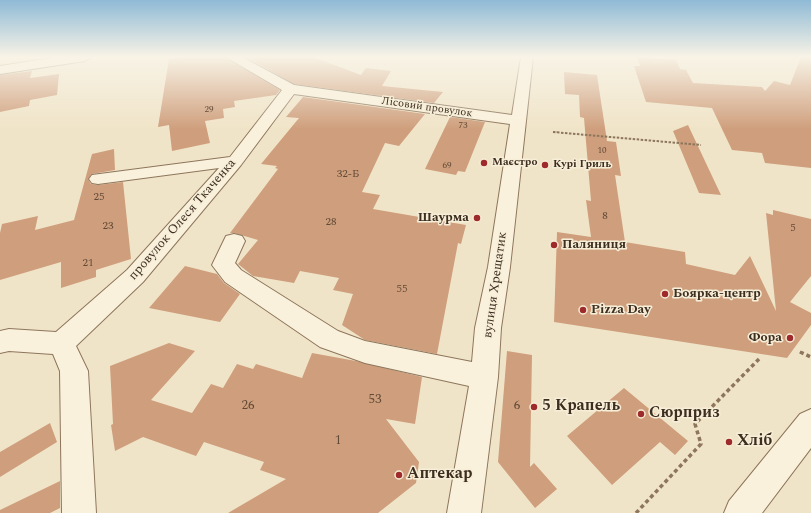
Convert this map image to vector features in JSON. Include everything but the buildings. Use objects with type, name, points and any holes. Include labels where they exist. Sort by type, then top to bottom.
[{"type":"street","points":[[275,81],[290,89]]},
{"type":"street","name":"вулиця Хрещатик","points":[[464,513],[484,377],[488,328],[499,267],[524,81]]},
{"type":"street","name":"Лісовий провулок","points":[[290,89],[518,120]]},
{"type":"street","name":"провулок Олеся Ткаченка","points":[[61,342],[135,276],[235,161],[290,89]]},
{"type":"street","points":[[98,179],[235,161]]},
{"type":"street","points":[[234,241],[223,265],[233,276],[329,339],[365,352],[484,377]]},
{"type":"street","points":[[0,342],[9,340],[61,342],[74,371],[79,513]]},
{"type":"street","points":[[741,513],[811,424]]},
{"type":"path","points":[[553,132],[701,145]]},
{"type":"path","points":[[800,352],[811,357]]},
{"type":"path","points":[[636,513],[701,444],[695,424],[759,359]]},
{"type":"place","name":"Маєстро","points":[[484,163]]},
{"type":"place","name":"Курі Гриль","points":[[545,165]]},
{"type":"place","name":"Шаурма","points":[[477,218]]},
{"type":"place","name":"Паляниця","points":[[554,245]]},
{"type":"place","name":"Боярка-центр","points":[[665,294]]},
{"type":"place","name":"Pizza Day","points":[[583,310]]},
{"type":"place","name":"Фора","points":[[790,338]]},
{"type":"place","name":"5 Крапель","points":[[534,407]]},
{"type":"place","name":"Сюрприз","points":[[641,414]]},
{"type":"place","name":"Хліб","points":[[729,442]]},
{"type":"place","name":"Аптекар","points":[[399,475]]}]
